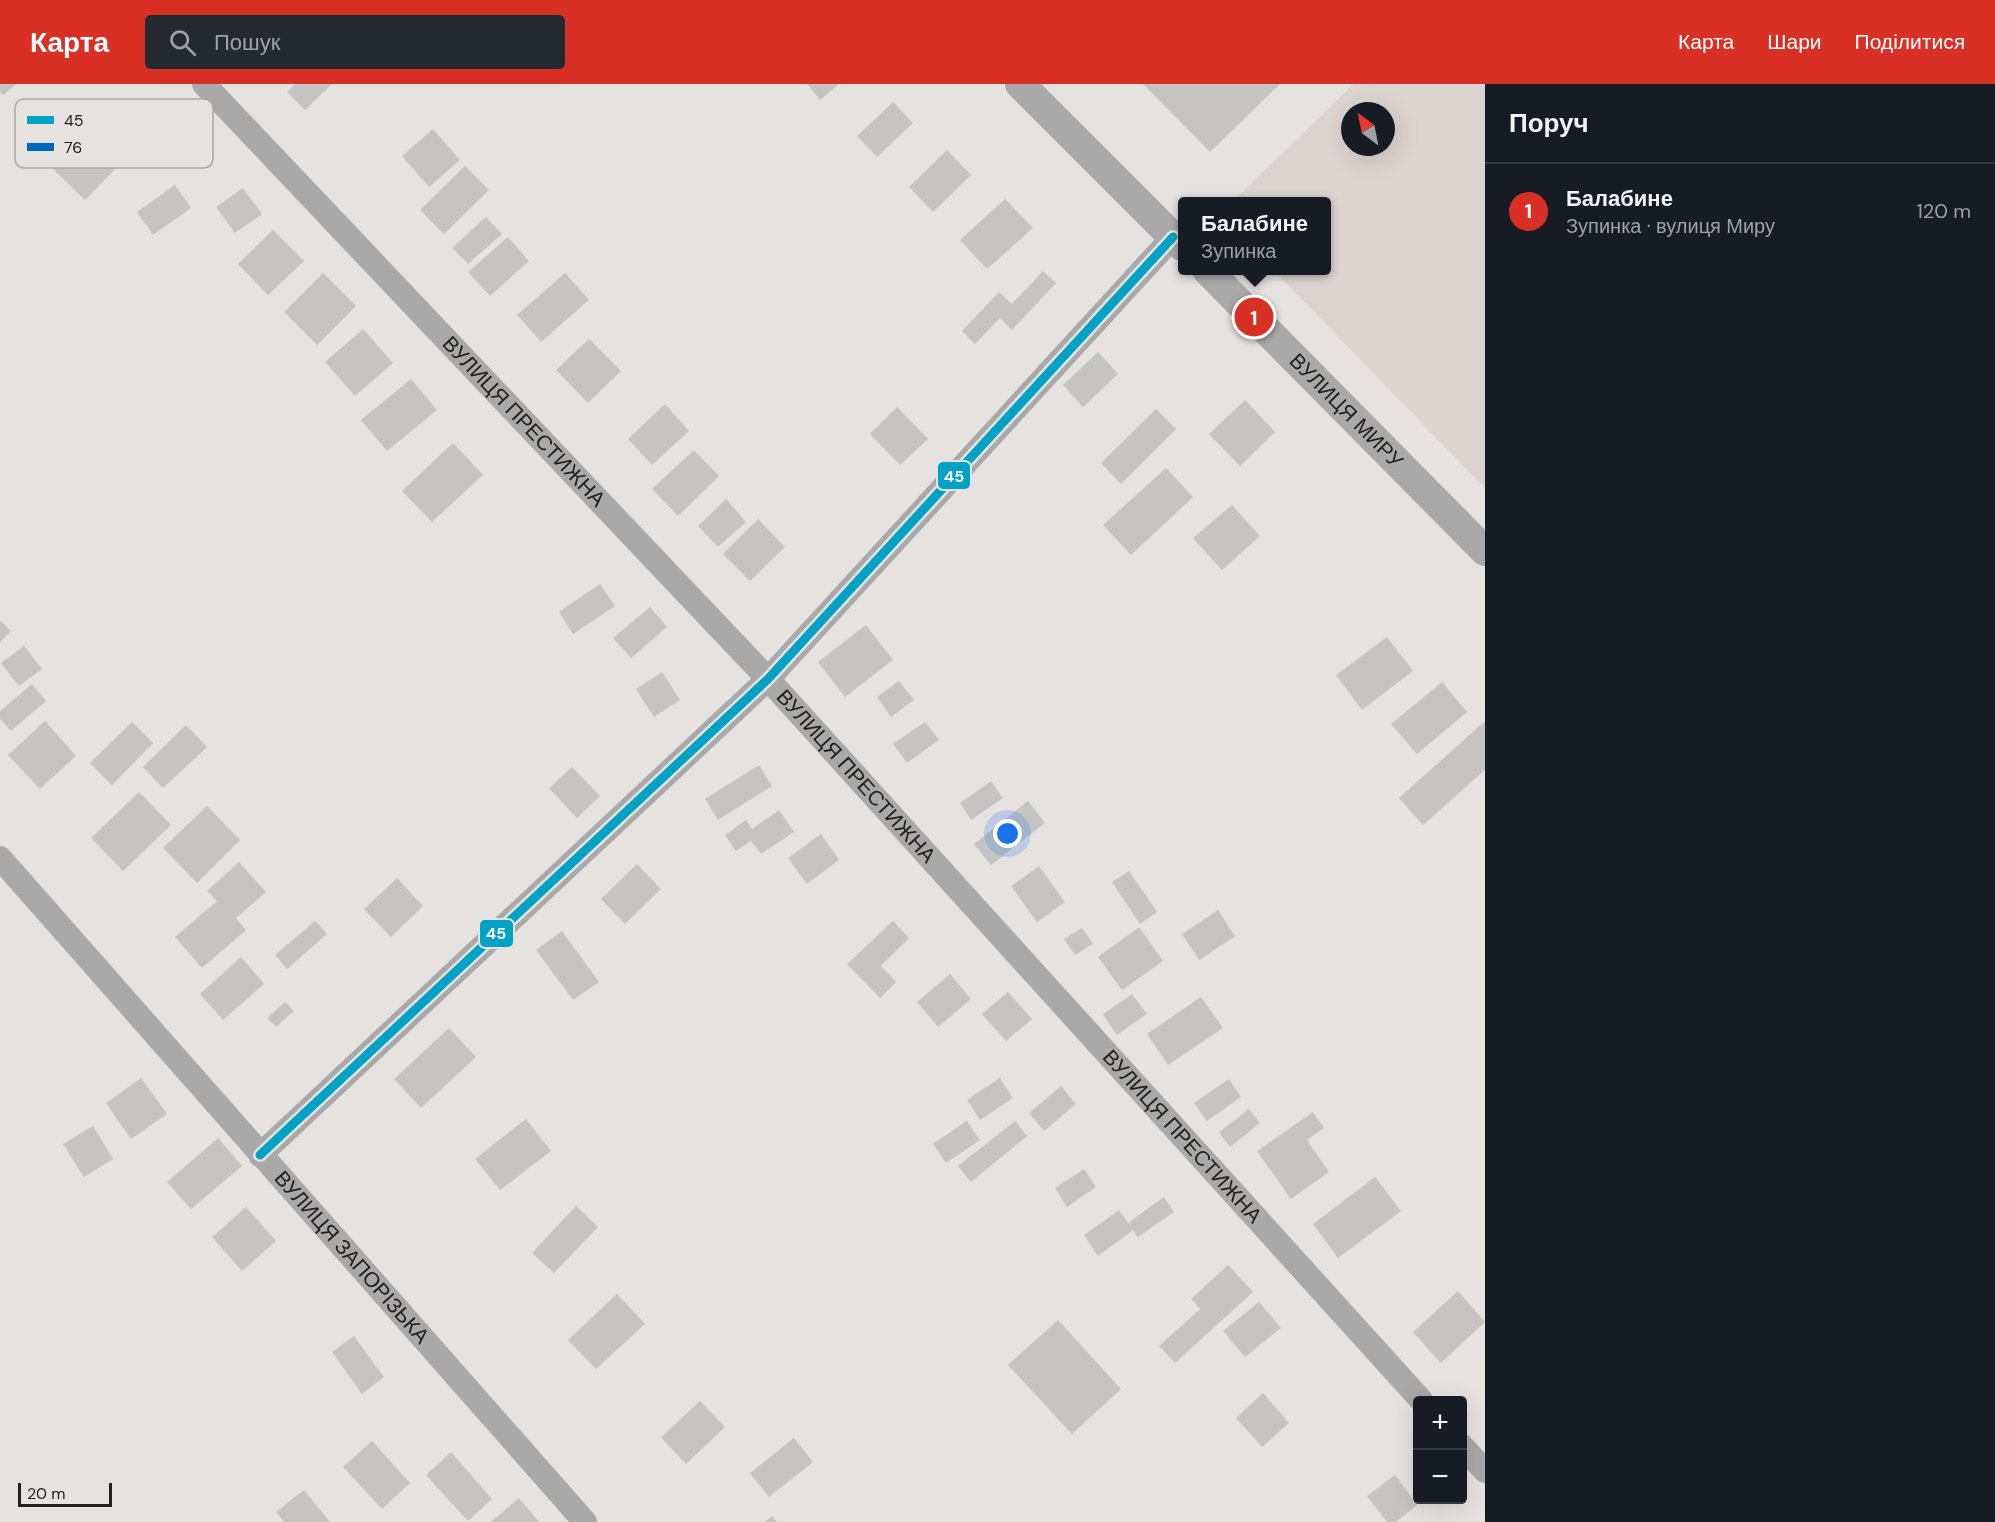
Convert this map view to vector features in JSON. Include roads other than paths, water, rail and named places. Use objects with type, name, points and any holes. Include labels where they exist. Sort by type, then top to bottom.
[{"type":"street","name":"ВУЛИЦЯ ПРЕСТИЖНА","points":[[204,84],[768,680],[1416,1396]]},
{"type":"street","points":[[260,1155],[768,680],[1109,310],[1178,241],[1020,84]]},
{"type":"street","name":"ВУЛИЦЯ МИРУ","points":[[1213,275],[1485,551]]},
{"type":"street","name":"ВУЛИЦЯ ЗАПОРІЗЬКА","points":[[0,858],[585,1522]]},
{"type":"street","points":[[1466,1450],[1485,1471]]},
{"type":"place","name":"Балабине","points":[[1254,317]]}]
